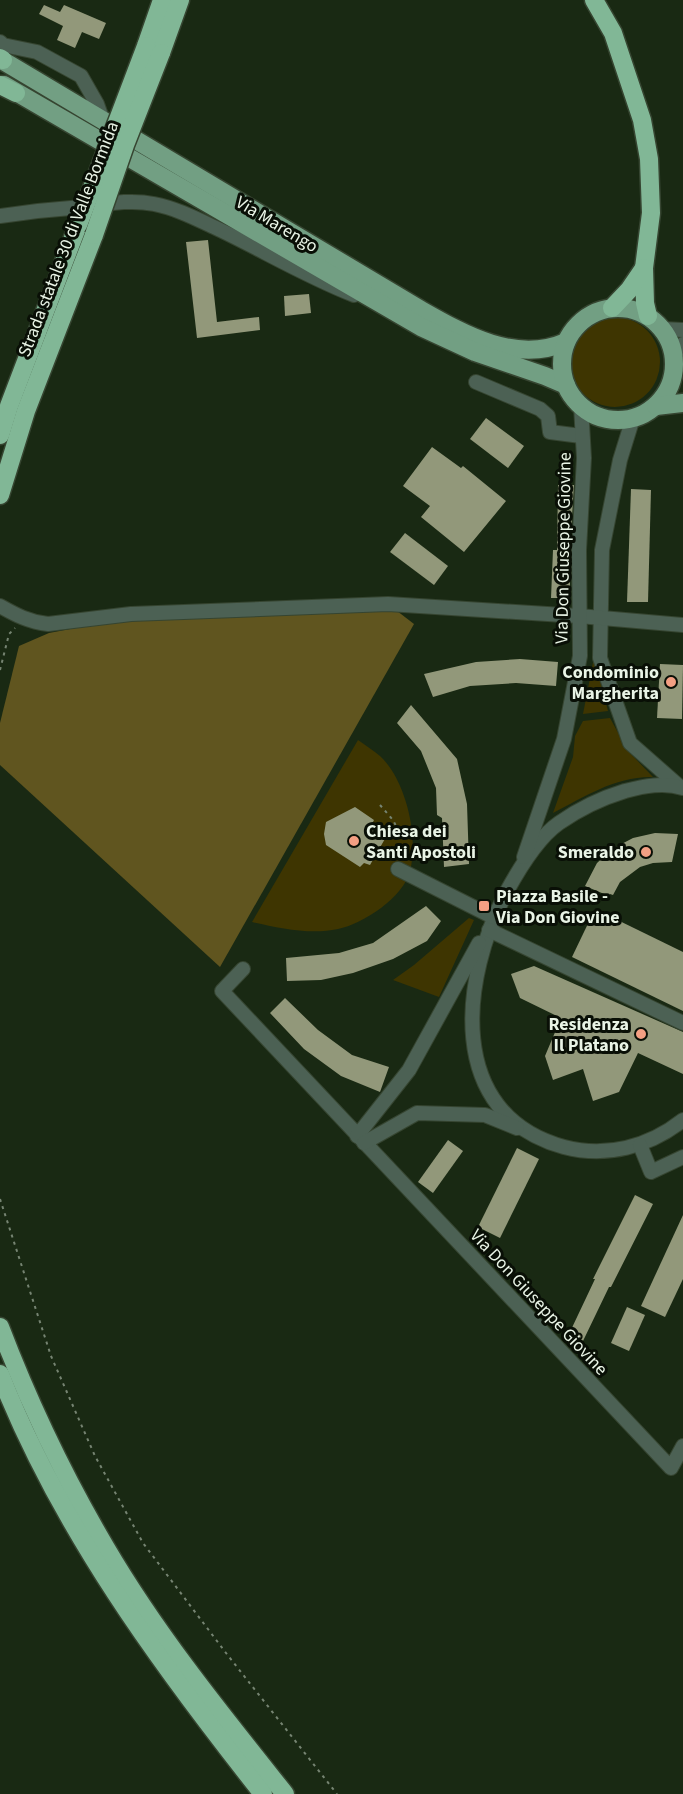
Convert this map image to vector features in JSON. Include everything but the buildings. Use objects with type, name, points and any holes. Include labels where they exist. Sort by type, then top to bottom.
[{"type":"highway","name":"Strada statale 30 di Valle Bormida","points":[[0,495],[26,411],[126,145],[154,49],[162,0]]},
{"type":"highway","name":"Strada statale 30 di Valle Bormida","points":[[0,435],[4,412],[78,225],[154,49],[180,0]]},
{"type":"highway","points":[[594,0],[613,33],[642,120],[649,159],[650,227],[644,268],[645,303],[648,316]]},
{"type":"highway","points":[[612,308],[629,290],[644,268]]},
{"type":"highway","points":[[0,1327],[22,1386],[57,1458],[106,1549],[157,1626],[211,1701],[285,1794]]},
{"type":"highway","points":[[0,1374],[47,1478],[92,1557],[143,1636],[198,1712],[263,1794]]},
{"type":"main road","name":"Via Marengo","points":[[1,55],[103,120],[456,330],[517,350],[545,349],[566,342]]},
{"type":"main road","name":"Via Marengo","points":[[5,87],[389,309],[459,345],[566,385]]},
{"type":"main road","points":[[612,308],[633,309],[648,316],[663,329],[671,343],[679,350],[678,378],[656,406],[633,418],[609,420],[596,416],[580,406],[566,385],[562,362],[566,342],[573,330],[586,317],[612,308]]},
{"type":"main road","points":[[656,406],[683,403]]},
{"type":"street","points":[[1,55],[3,45],[37,52],[81,76],[98,104],[103,120]]},
{"type":"street","points":[[0,216],[119,202],[136,201],[155,204],[190,216],[328,285],[389,309]]},
{"type":"street","points":[[663,329],[683,330]]},
{"type":"street","points":[[476,382],[540,409],[548,416],[550,432],[581,436]]},
{"type":"street","name":"Via Don Giuseppe Giovine","points":[[522,862],[564,739],[580,656],[579,550],[584,458],[580,406]]},
{"type":"street","points":[[633,418],[620,460],[602,550],[600,658],[630,743],[682,788]]},
{"type":"street","points":[[0,606],[22,619],[48,624],[131,614],[388,604],[683,625]]},
{"type":"street","points":[[361,1139],[409,1070],[491,923],[522,862],[558,823],[606,796],[648,785],[682,788]]},
{"type":"street","points":[[398,869],[491,923],[683,1023]]},
{"type":"street","points":[[491,923],[473,999],[471,1022],[475,1058],[491,1096],[528,1132]]},
{"type":"street","name":"Via Don Giuseppe Giovine","points":[[243,969],[222,991],[671,1468],[683,1446]]},
{"type":"street","points":[[361,1139],[417,1113],[485,1115],[555,1144],[583,1151],[612,1151],[640,1145],[683,1120]]},
{"type":"street","points":[[640,1145],[651,1172],[683,1157]]},
{"type":"path","points":[[0,670],[9,634],[22,619]]},
{"type":"path","points":[[380,805],[393,820],[399,832]]},
{"type":"path","points":[[0,1199],[51,1356],[95,1456],[143,1542],[226,1653],[337,1794]]},
{"type":"shaded area","points":[[615,317],[632,320],[647,330],[657,345],[660,362],[657,379],[647,394],[632,404],[615,407],[598,404],[583,394],[573,379],[570,362],[573,345],[583,330],[598,320]]},
{"type":"shaded area","points":[[388,604],[414,624],[220,967],[0,765],[0,723],[19,646],[49,633],[155,613]]},
{"type":"shaded area","points":[[594,657],[608,711],[583,714]]},
{"type":"shaded area","points":[[610,718],[628,751],[653,777],[613,784],[553,813],[573,757],[575,736],[583,721]]},
{"type":"shaded area","points":[[358,740],[380,756],[389,766],[403,794],[413,842],[410,871],[406,881],[381,908],[359,921],[338,929],[306,931],[252,922]]},
{"type":"shaded area","points":[[469,918],[474,920],[439,997],[393,980],[414,965]]},
{"type":"place","name":"Condominio Margherita","points":[[671,682]]},
{"type":"place","name":"Chiesa dei Santi Apostoli","points":[[354,841]]},
{"type":"place","name":"Smeraldo","points":[[646,852]]},
{"type":"place","name":"Piazza Basile - Via Don Giovine","points":[[484,906]]},
{"type":"place","name":"Residenza Il Platano","points":[[641,1034]]}]
